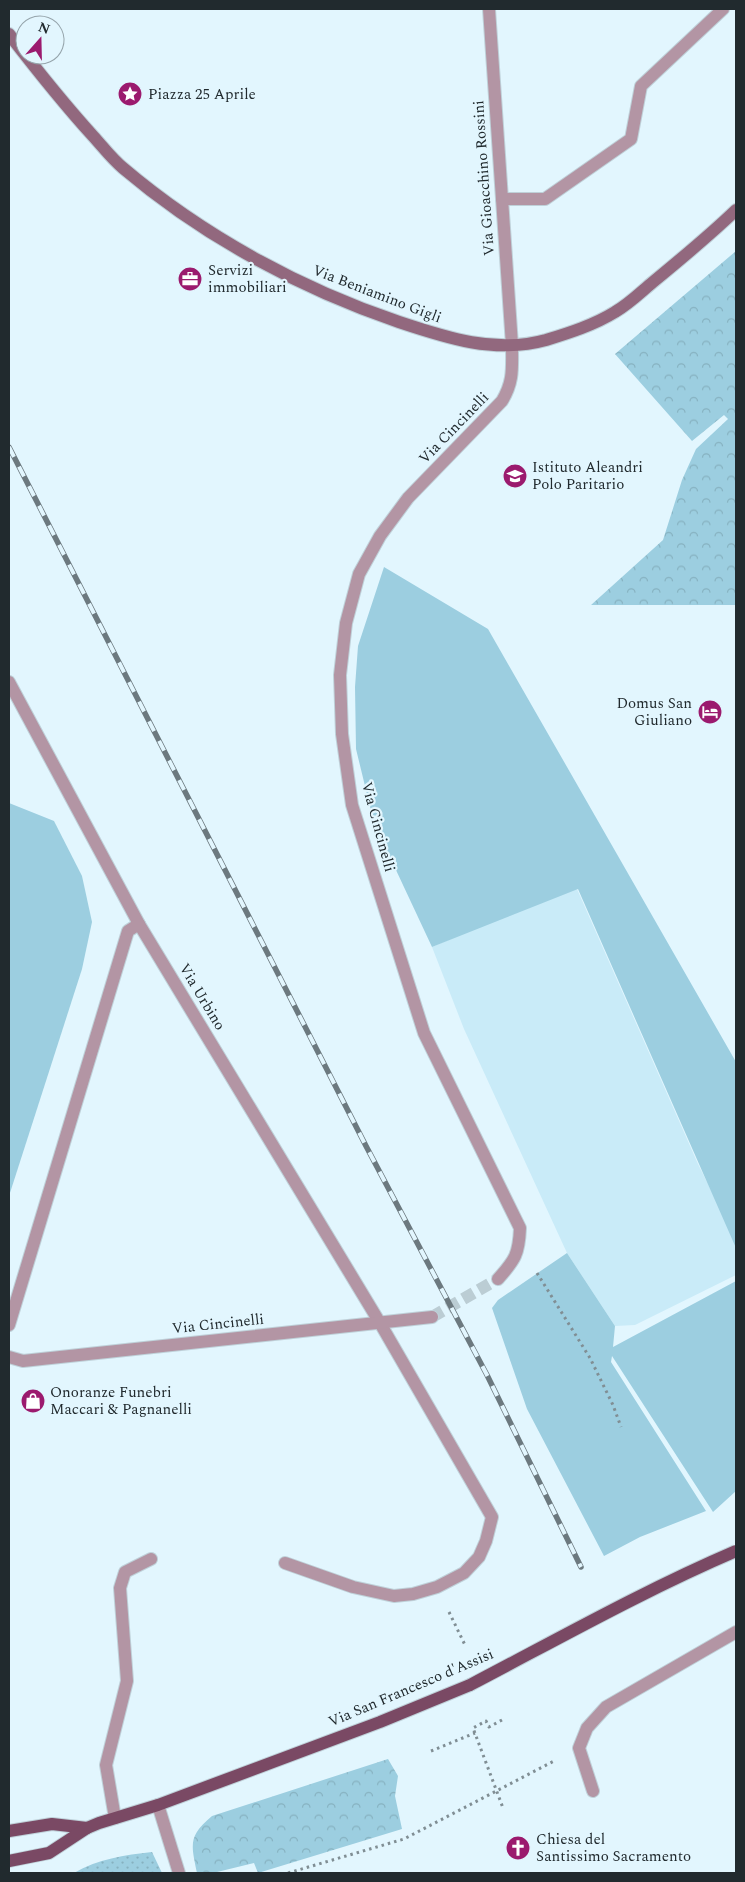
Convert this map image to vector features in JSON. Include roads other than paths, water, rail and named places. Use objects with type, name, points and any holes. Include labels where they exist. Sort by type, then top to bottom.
[{"type":"main road","name":"Via Beniamino Gigli","points":[[9,34],[57,96],[122,167],[170,204],[232,245],[288,276],[368,311],[449,339],[482,345],[512,345],[544,341],[583,327],[616,312],[708,237],[736,210]]},
{"type":"main road","name":"Via San Francesco d'Assisi","points":[[9,1861],[49,1853],[87,1828],[158,1805],[380,1722],[470,1685],[623,1606],[736,1551]]},
{"type":"main road","name":"Via San Francesco d'Assisi","points":[[9,1831],[52,1824],[87,1828]]},
{"type":"street","name":"Via Gioacchino Rossini","points":[[489,9],[512,345]]},
{"type":"street","points":[[502,199],[545,199],[631,139],[641,86],[723,9]]},
{"type":"street","name":"Via Cincinelli","points":[[498,1279],[514,1261],[519,1244],[520,1228],[424,1033],[352,806],[342,734],[340,675],[346,624],[360,574],[380,536],[408,498],[502,401],[510,388],[512,345]]},
{"type":"street","name":"Via Urbino","points":[[9,682],[139,924],[380,1323],[492,1517],[486,1542],[479,1557],[464,1573],[437,1587],[413,1594],[394,1596],[353,1587],[285,1563]]},
{"type":"street","points":[[9,1325],[128,931],[139,924]]},
{"type":"street","name":"Via Cincinelli","points":[[9,1357],[23,1361],[432,1317]]},
{"type":"street","points":[[115,1818],[106,1764],[127,1681],[120,1588],[125,1572],[151,1559]]},
{"type":"street","points":[[593,1791],[579,1748],[587,1728],[606,1707],[736,1632]]},
{"type":"street","points":[[158,1805],[179,1873]]},
{"type":"tunnel","points":[[432,1317],[498,1279]]},
{"type":"railway","points":[[9,447],[366,1146],[487,1375],[581,1567]]},
{"type":"place","name":"Piazza 25 Aprile","points":[[130,94]]},
{"type":"place","name":"Servizi immobiliari","points":[[190,279]]},
{"type":"place","name":"Istituto Aleandri Polo Paritario","points":[[515,476]]},
{"type":"place","name":"Domus San Giuliano","points":[[710,712]]},
{"type":"place","name":"Onoranze Funebri Maccari & Pagnanelli","points":[[33,1401]]},
{"type":"place","name":"Chiesa del Santissimo Sacramento","points":[[518,1848]]}]
